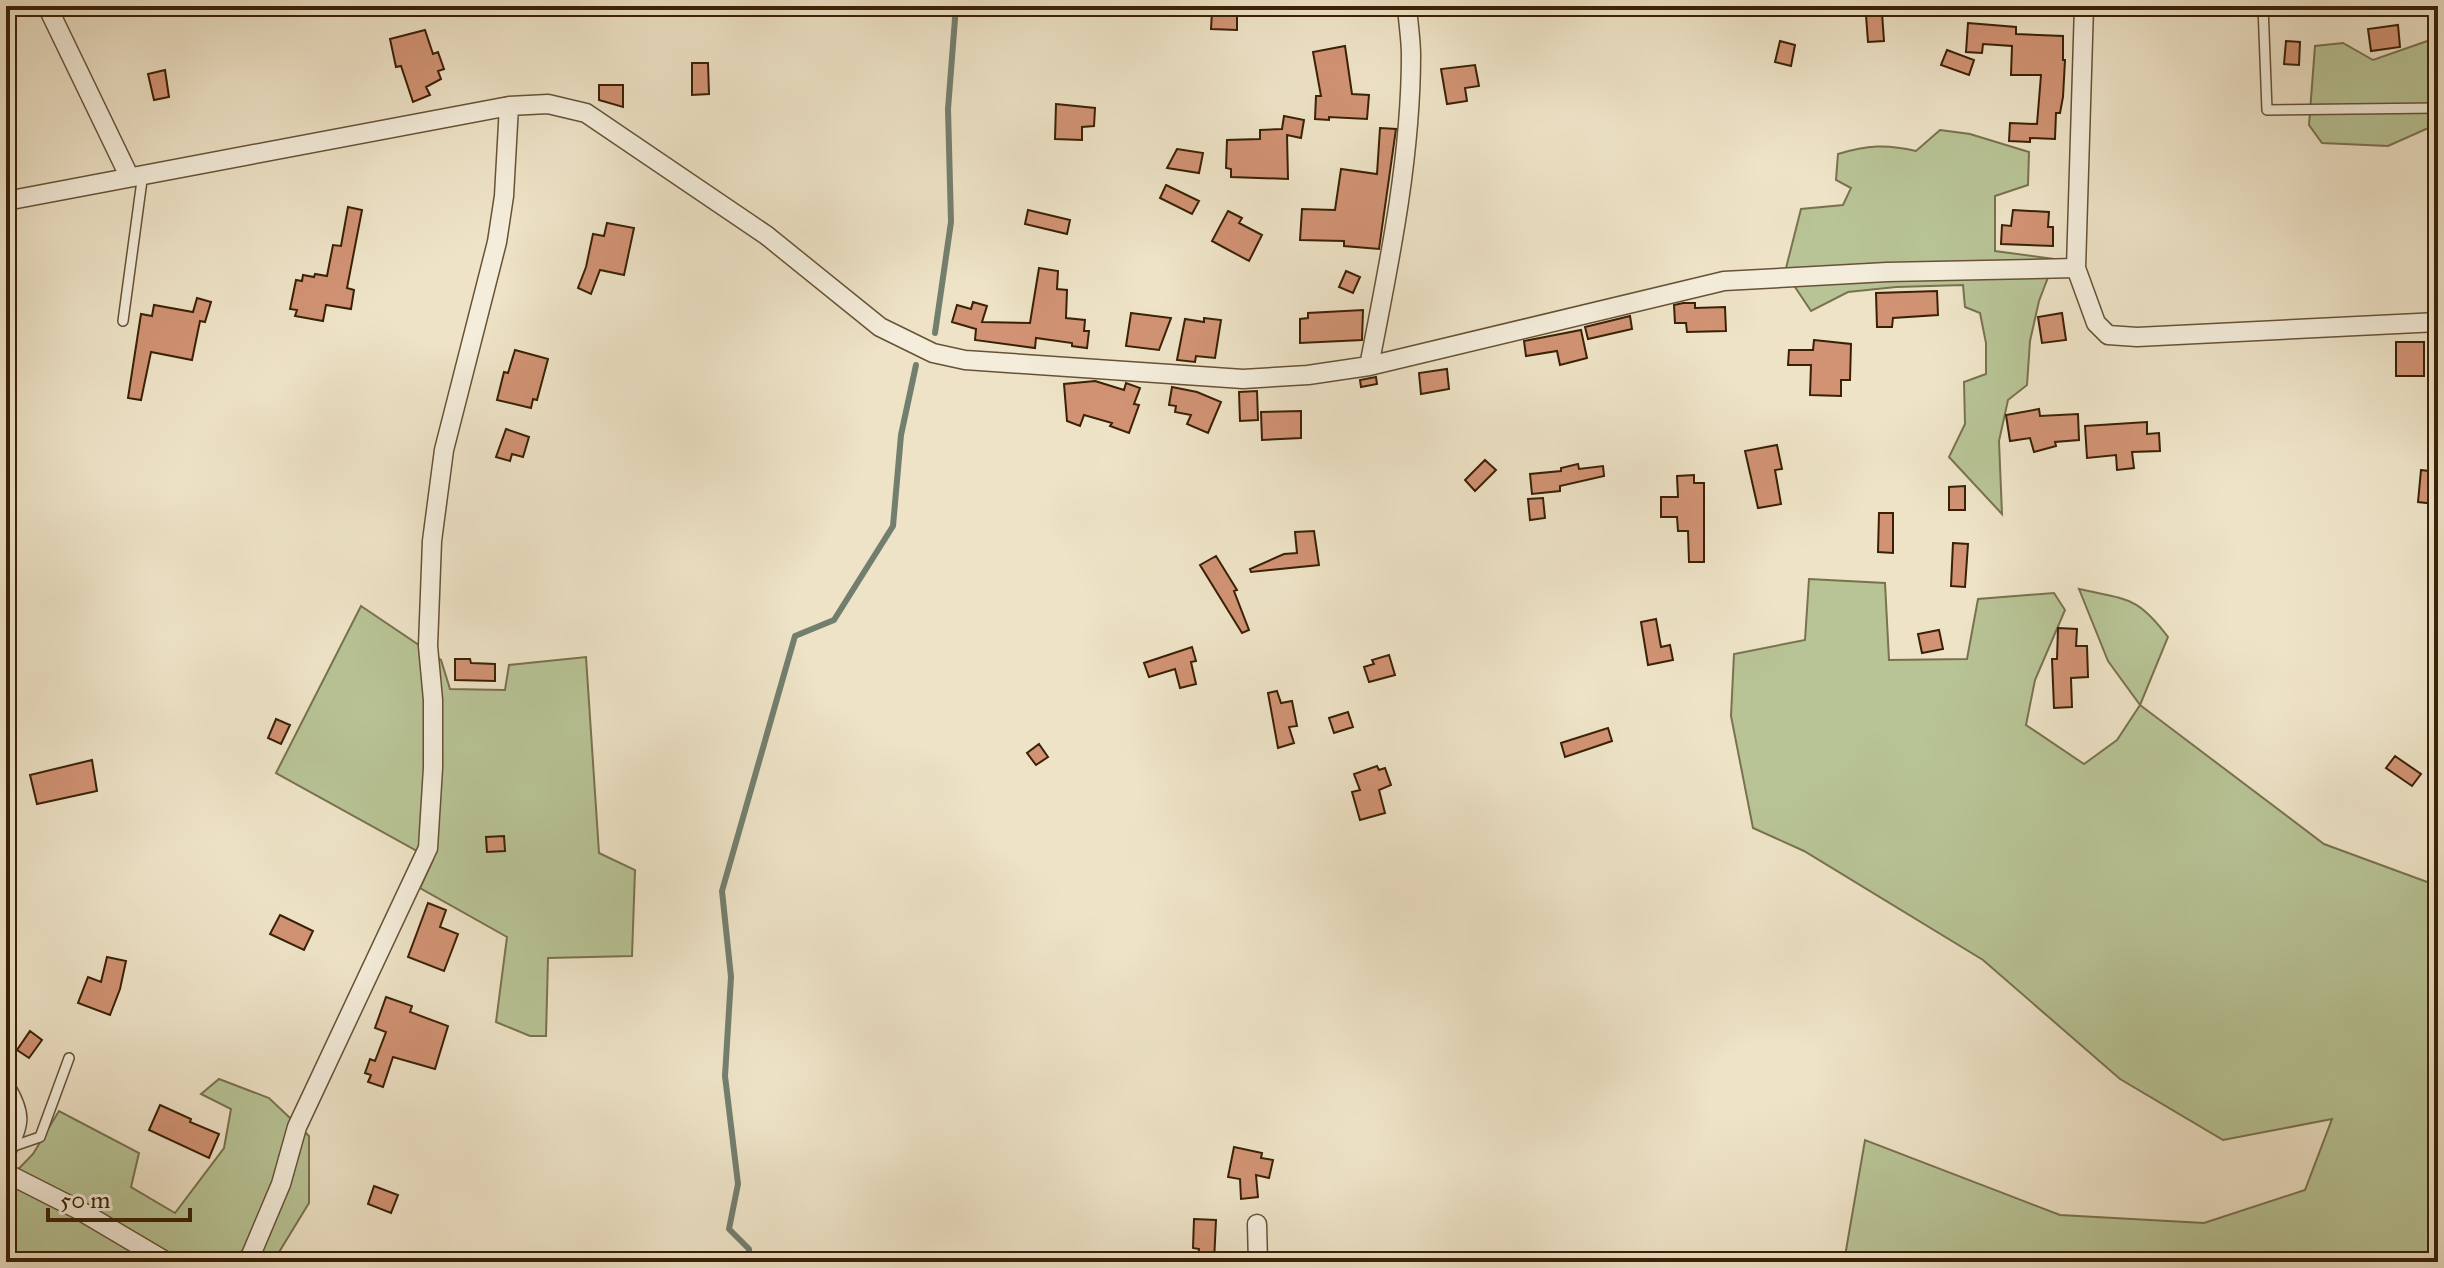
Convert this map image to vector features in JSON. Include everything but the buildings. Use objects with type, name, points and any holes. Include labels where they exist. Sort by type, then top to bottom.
[{"type":"street","points":[[47,6],[136,175]]},
{"type":"street","points":[[1369,366],[1391,248],[1407,133],[1411,53],[1407,6]]},
{"type":"street","points":[[2084,6],[2076,268],[2096,323],[2108,335],[2137,337],[2438,322]]},
{"type":"street","points":[[6,201],[509,106],[548,104],[586,113],[766,235],[880,327],[933,353],[965,360],[1030,366],[1243,379],[1308,375],[1369,366],[1724,281],[1887,272],[2076,268]]},
{"type":"street","points":[[245,1262],[251,1255],[281,1184],[297,1127],[428,848],[433,768],[433,700],[428,646],[432,541],[444,450],[497,242],[504,196],[509,106]]},
{"type":"street","points":[[6,1088],[17,1106],[18,1125],[7,1150]]},
{"type":"street","points":[[6,1173],[79,1210],[167,1262]]},
{"type":"street","points":[[1257,1224],[1258,1262]]},
{"type":"lane","points":[[2263,6],[2267,110],[2438,108]]},
{"type":"lane","points":[[123,321],[136,175]]},
{"type":"lane","points":[[7,1150],[40,1137],[69,1058]]},
{"type":"green space","points":[[2430,40],[2438,41],[2438,129],[2426,129],[2388,146],[2322,143],[2309,125],[2315,46],[2343,43],[2373,60]]},
{"type":"green space","points":[[1940,130],[1970,134],[2029,152],[2028,185],[1995,196],[1995,251],[2055,259],[2039,301],[2030,341],[2027,385],[2008,400],[1999,441],[2002,514],[1949,457],[1965,424],[1964,382],[1986,374],[1986,343],[1980,313],[1965,307],[1963,285],[1848,292],[1811,311],[1785,272],[1801,209],[1843,205],[1851,188],[1836,180],[1838,154],[1877,146],[1916,151]]},
{"type":"green space","points":[[1809,579],[1885,583],[1889,660],[1967,659],[1978,599],[2054,593],[2065,610],[2035,680],[2026,725],[2084,764],[2117,740],[2140,705],[2324,844],[2438,886],[2438,1242],[2425,1262],[2367,1262],[2361,1255],[2298,1252],[2291,1262],[1844,1262],[1865,1140],[2060,1215],[2204,1223],[2305,1190],[2332,1119],[2223,1140],[2120,1079],[1983,960],[1804,851],[1753,828],[1731,716],[1734,654],[1805,640]]},
{"type":"green space","points":[[2079,589],[2130,602],[2148,614],[2168,637],[2140,705],[2108,661]]},
{"type":"green space","points":[[361,606],[441,660],[450,689],[505,690],[509,665],[586,657],[599,853],[635,870],[632,956],[548,958],[546,1036],[530,1036],[496,1022],[507,937],[420,888],[433,860],[276,773]]},
{"type":"green space","points":[[219,1079],[269,1098],[309,1136],[309,1203],[273,1262],[6,1262],[6,1182],[33,1154],[59,1111],[139,1153],[131,1187],[175,1213],[224,1148],[231,1109],[201,1094]]},
{"type":"waterway","points":[[935,333],[951,222],[948,109],[956,6]]},
{"type":"waterway","points":[[750,1262],[749,1249],[729,1229],[738,1184],[725,1076],[731,977],[722,891],[795,636],[834,620],[893,526],[901,435],[916,365]]}]
